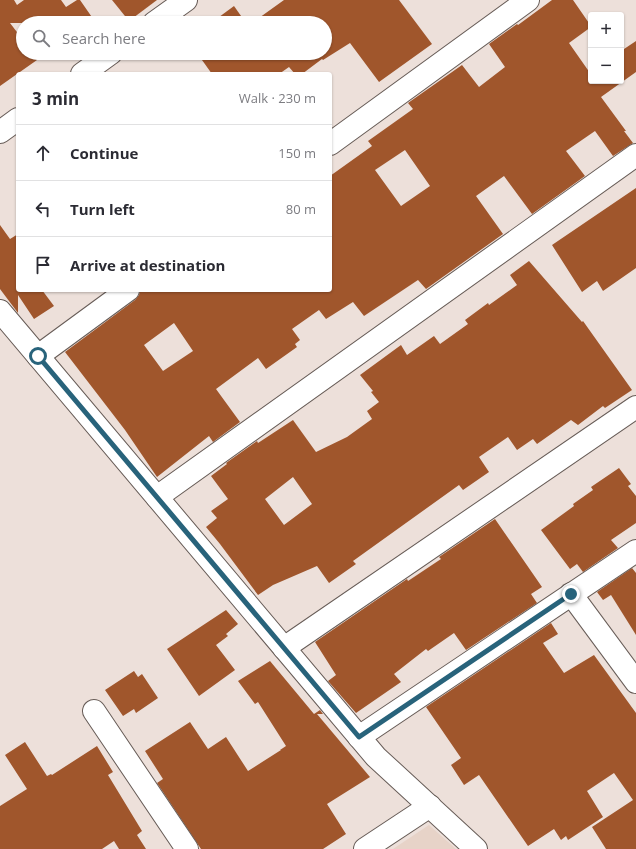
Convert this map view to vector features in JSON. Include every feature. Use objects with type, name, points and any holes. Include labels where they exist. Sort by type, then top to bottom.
[{"type":"street","points":[[164,16],[186,0]]},
{"type":"street","points":[[332,143],[528,0]]},
{"type":"street","points":[[85,72],[101,60]]},
{"type":"street","points":[[0,132],[16,120]]},
{"type":"street","points":[[156,497],[636,154]]},
{"type":"street","points":[[38,356],[125,292]]},
{"type":"street","points":[[0,311],[376,757],[476,849]]},
{"type":"street","points":[[284,648],[636,407]]},
{"type":"street","points":[[359,737],[636,550]]},
{"type":"street","points":[[571,594],[636,682]]},
{"type":"street","points":[[94,711],[187,849]]},
{"type":"street","points":[[365,849],[430,806]]},
{"type":"shaded area","points":[[429,825],[456,849],[393,849]]},
{"type":"building","points":[[0,0],[14,0],[17,5],[24,0],[61,0],[66,7],[77,0],[80,0],[91,16],[16,16],[16,23],[10,23],[16,31],[16,60],[37,60],[20,72],[16,72],[16,75],[0,86]]},
{"type":"building","points":[[112,0],[157,0],[136,16],[125,16]]},
{"type":"building","points":[[284,0],[399,0],[432,44],[379,82],[350,43],[332,54],[332,16],[262,16]]},
{"type":"building","points":[[552,0],[573,0],[588,22],[588,29],[569,43],[588,70],[588,84],[619,84],[601,97],[633,143],[613,156],[595,131],[566,151],[585,176],[532,214],[504,176],[476,196],[503,234],[426,289],[418,280],[364,316],[353,302],[326,319],[319,310],[292,329],[300,340],[295,344],[297,347],[266,369],[258,358],[216,389],[240,422],[213,442],[209,436],[157,477],[125,430],[65,352],[135,300],[140,292],[332,292],[332,175],[372,146],[368,141],[413,109],[408,103],[462,65],[479,87],[505,67],[489,44]],"holes":[[[405,150],[430,186],[401,206],[375,170]],[[174,323],[193,351],[163,371],[144,345]]]},
{"type":"building","points":[[234,6],[241,16],[220,16]]},
{"type":"building","points":[[636,41],[636,72],[624,81],[624,49]]},
{"type":"building","points":[[202,60],[321,60],[305,72],[293,72],[289,67],[282,72],[211,72]]},
{"type":"building","points":[[636,188],[636,268],[603,291],[597,281],[582,292],[552,245]]},
{"type":"building","points":[[0,225],[10,239],[16,235],[16,292],[44,292],[54,306],[34,319],[18,295],[18,313],[0,289]]},
{"type":"building","points":[[529,261],[582,322],[583,321],[632,390],[605,408],[603,406],[578,425],[571,420],[537,444],[533,439],[517,450],[508,437],[479,457],[489,472],[463,490],[459,485],[353,561],[356,564],[329,583],[317,566],[273,585],[258,595],[206,527],[217,518],[211,511],[228,499],[211,476],[227,464],[226,463],[257,441],[258,443],[293,420],[316,452],[347,437],[372,419],[367,411],[379,402],[371,392],[373,391],[360,375],[401,345],[407,355],[434,336],[440,344],[468,324],[465,320],[488,303],[489,305],[517,285],[510,275]],"holes":[[[293,477],[312,504],[284,525],[265,499]]]},
{"type":"building","points":[[619,468],[631,484],[628,486],[636,496],[636,523],[611,540],[618,548],[583,572],[577,564],[570,569],[541,530],[593,490],[591,487]]},
{"type":"building","points":[[495,519],[542,587],[531,594],[537,603],[466,650],[454,633],[428,651],[426,649],[394,674],[401,682],[356,713],[328,681],[336,675],[315,642],[407,579],[408,581],[441,559],[439,557]]},
{"type":"building","points":[[632,568],[636,573],[636,635],[611,595],[603,600],[597,592]]},
{"type":"building","points":[[226,610],[238,624],[226,634],[228,636],[216,645],[235,670],[199,696],[167,649]]},
{"type":"building","points":[[551,623],[558,634],[543,643],[564,673],[594,655],[636,713],[636,849],[606,849],[592,827],[633,800],[614,773],[587,791],[603,817],[568,840],[566,836],[561,840],[554,829],[528,846],[479,775],[464,785],[451,765],[461,758],[426,707]]},
{"type":"building","points":[[270,661],[314,714],[320,710],[323,714],[317,714],[370,777],[327,804],[346,834],[323,849],[201,849],[157,783],[163,779],[145,751],[190,722],[208,749],[226,737],[248,771],[281,750],[286,746],[258,702],[255,704],[238,681]]},
{"type":"building","points":[[134,671],[138,677],[142,674],[158,698],[136,713],[134,709],[123,716],[105,690]]},
{"type":"building","points":[[25,742],[47,776],[52,775],[97,746],[113,772],[108,775],[142,831],[137,835],[146,849],[119,849],[114,841],[102,849],[0,849],[0,806],[27,789],[5,755]]},
{"type":"route","points":[[38,356],[359,737],[571,594]]}]
